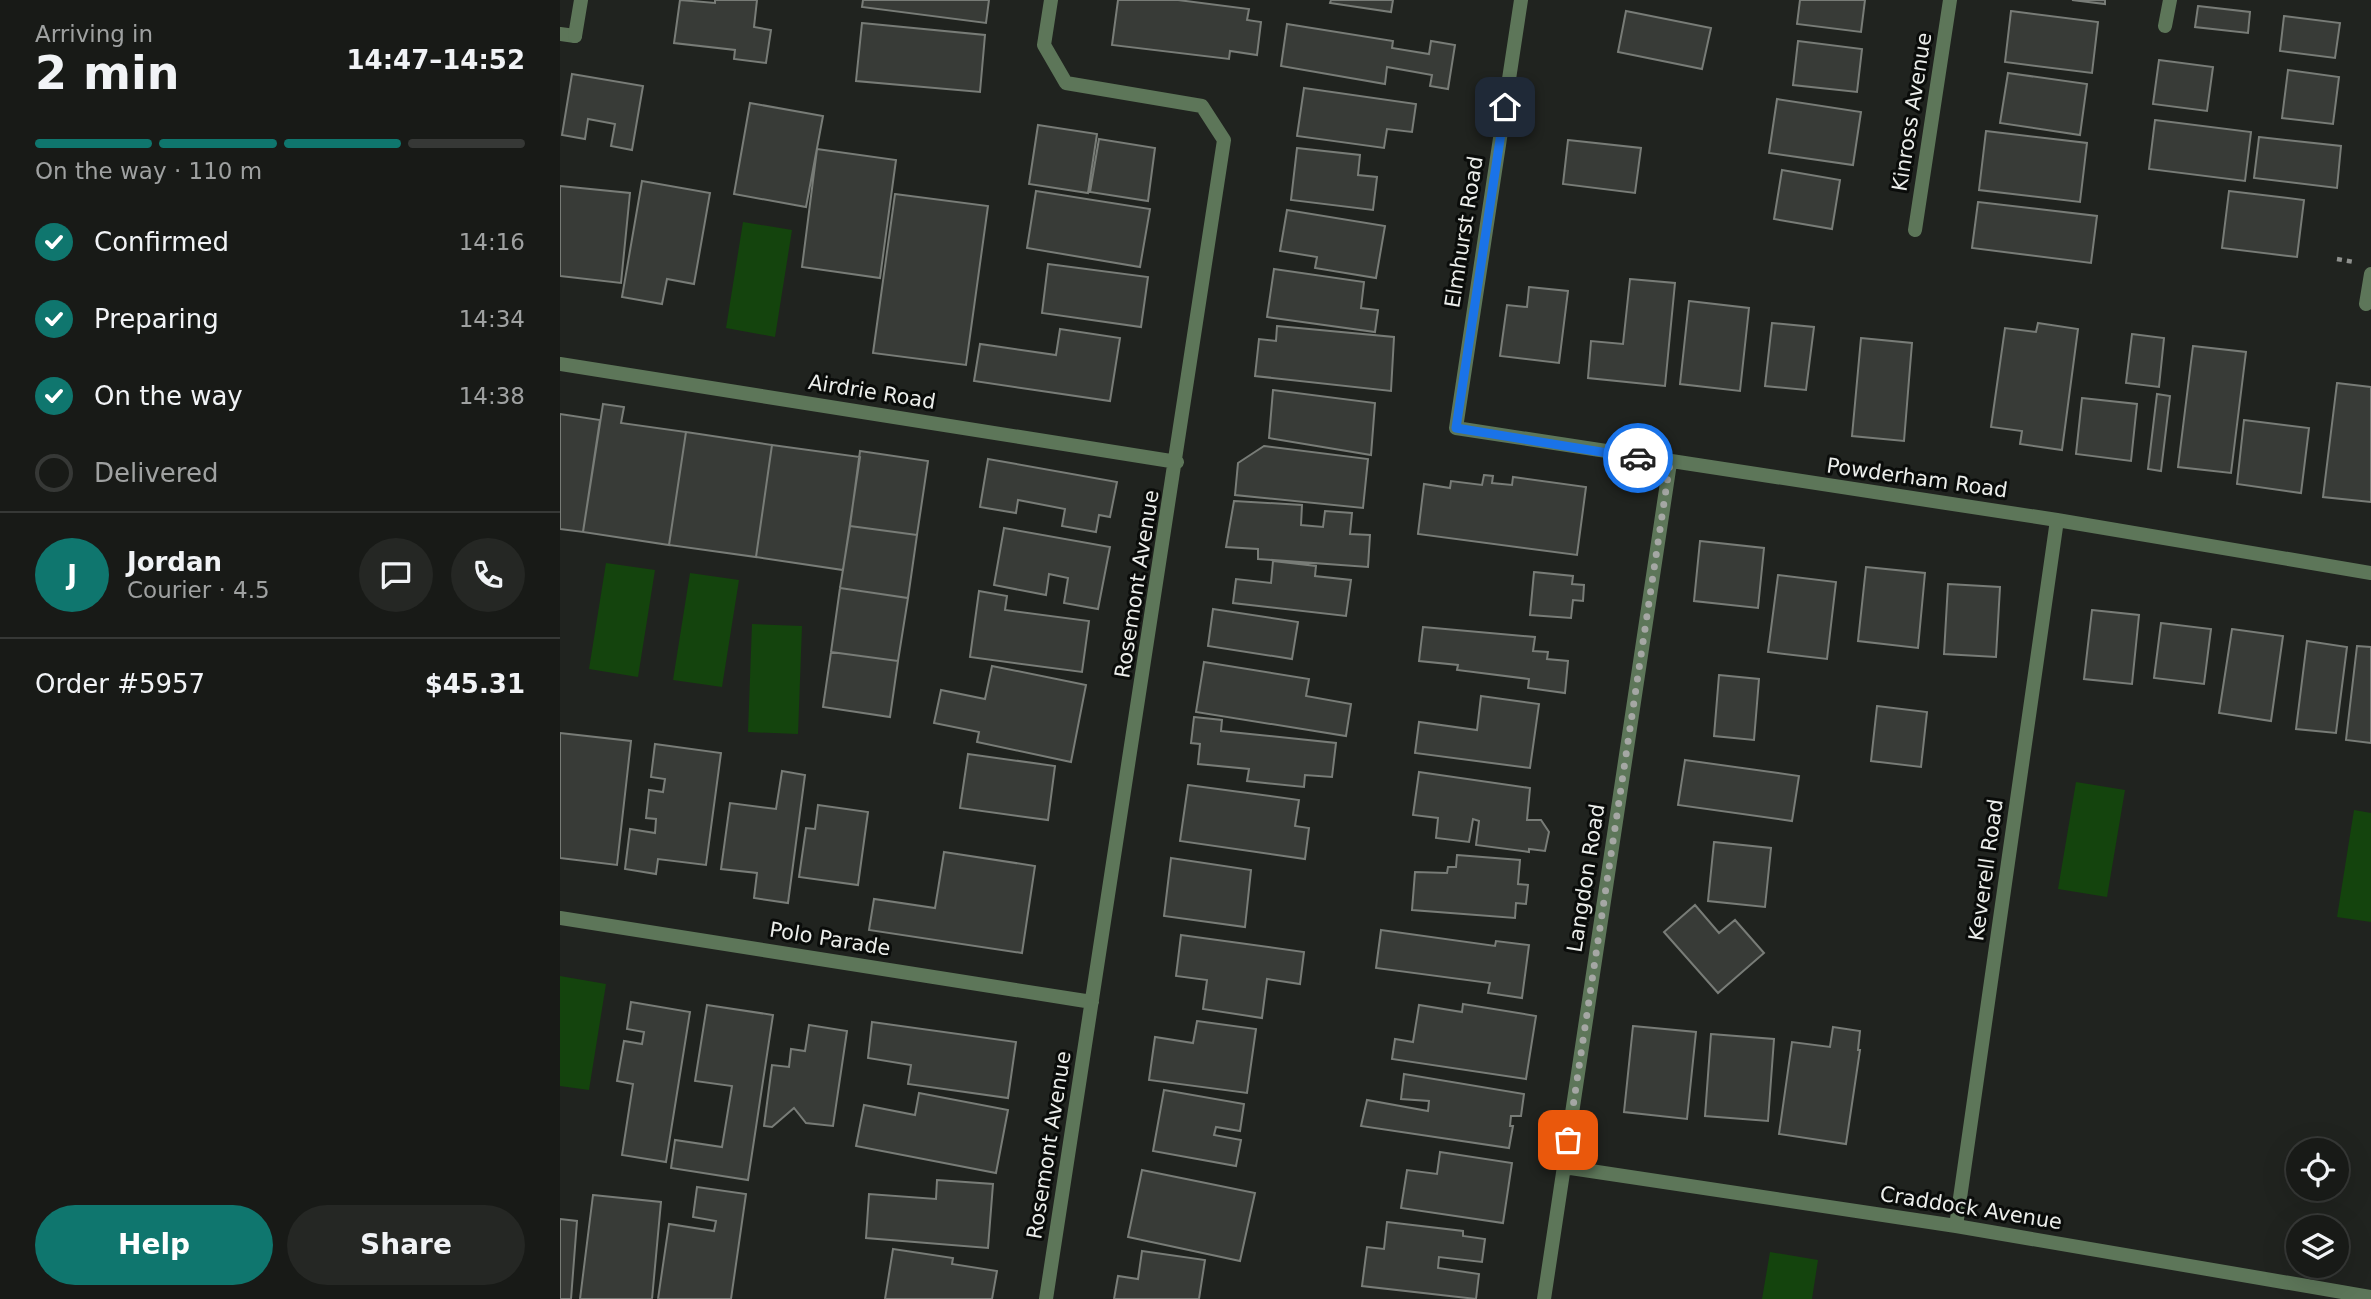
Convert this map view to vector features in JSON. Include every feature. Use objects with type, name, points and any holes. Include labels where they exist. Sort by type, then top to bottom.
[{"type":"street","points":[[568,35],[581,0]]},
{"type":"street","name":"Rosemont Avenue","points":[[1046,1299],[1177,462],[1224,140],[1202,106],[1066,83],[1044,45],[1051,0]]},
{"type":"street","name":"Elmhurst Road","points":[[1456,428],[1521,0]]},
{"type":"street","name":"Kinross Avenue","points":[[1915,230],[1950,0]]},
{"type":"street","points":[[2165,26],[2170,0]]},
{"type":"street","points":[[2366,304],[2371,274]]},
{"type":"street","name":"Airdrie Road","points":[[560,363],[1177,462]]},
{"type":"street","name":"Powderham Road","points":[[1456,428],[1670,463],[2057,520],[2371,573]]},
{"type":"street","name":"Langdon Road","points":[[1544,1299],[1670,463]]},
{"type":"street","name":"Keverell Road","points":[[1956,1226],[2057,520]]},
{"type":"street","name":"Polo Parade","points":[[560,918],[1093,1002]]},
{"type":"street","name":"Craddock Avenue","points":[[1564,1167],[1956,1226],[2371,1297]]},
{"type":"green space","points":[[743,222],[792,230],[775,337],[726,328]]},
{"type":"green space","points":[[606,563],[655,570],[638,677],[589,669]]},
{"type":"green space","points":[[690,573],[739,580],[722,687],[673,680]]},
{"type":"green space","points":[[752,624],[802,626],[798,734],[748,732]]},
{"type":"green space","points":[[2076,782],[2125,790],[2107,897],[2058,889]]},
{"type":"green space","points":[[2354,810],[2371,813],[2371,922],[2337,917]]},
{"type":"green space","points":[[560,976],[606,984],[589,1090],[560,1086]]},
{"type":"green space","points":[[1770,1252],[1818,1260],[1812,1299],[1762,1299]]},
{"type":"building","points":[[680,0],[715,3],[715,0],[757,0],[754,27],[771,30],[766,63],[734,59],[735,50],[674,43]]},
{"type":"building","points":[[863,0],[989,0],[986,23],[862,7]]},
{"type":"building","points":[[1118,0],[1178,0],[1249,9],[1247,20],[1261,22],[1257,55],[1230,51],[1229,59],[1112,45]]},
{"type":"building","points":[[1331,0],[1393,0],[1391,12],[1330,3]]},
{"type":"building","points":[[1800,0],[1865,0],[1861,32],[1797,24]]},
{"type":"building","points":[[2072,0],[2105,0],[2105,4]]},
{"type":"building","points":[[2198,6],[2250,12],[2248,33],[2195,27]]},
{"type":"building","points":[[1626,11],[1711,28],[1702,69],[1618,52]]},
{"type":"building","points":[[2011,11],[2098,22],[2092,73],[2005,62]]},
{"type":"building","points":[[2284,16],[2340,23],[2335,58],[2280,51]]},
{"type":"building","points":[[862,23],[985,35],[980,92],[856,81]]},
{"type":"building","points":[[1287,24],[1393,41],[1392,48],[1429,54],[1431,41],[1455,45],[1448,89],[1430,86],[1432,75],[1387,67],[1385,84],[1281,66]]},
{"type":"building","points":[[1798,41],[1862,49],[1857,92],[1793,85]]},
{"type":"building","points":[[2159,60],[2213,67],[2207,111],[2153,104]]},
{"type":"building","points":[[2288,70],[2339,77],[2333,124],[2282,118]]},
{"type":"building","points":[[2008,73],[2087,84],[2080,135],[2000,123]]},
{"type":"building","points":[[572,74],[643,86],[632,150],[611,146],[615,124],[588,119],[585,139],[562,135]]},
{"type":"building","points":[[1304,88],[1416,104],[1412,132],[1387,129],[1384,148],[1297,136]]},
{"type":"building","points":[[1777,99],[1861,112],[1853,165],[1769,153]]},
{"type":"building","points":[[750,103],[823,116],[806,207],[734,194]]},
{"type":"building","points":[[2155,120],[2251,132],[2245,181],[2149,169]]},
{"type":"building","points":[[1038,125],[1097,134],[1088,193],[1029,184]]},
{"type":"building","points":[[1986,131],[2087,143],[2080,202],[1979,190]]},
{"type":"building","points":[[2259,137],[2341,146],[2337,188],[2254,178]]},
{"type":"building","points":[[1099,139],[1155,148],[1148,201],[1090,192]]},
{"type":"building","points":[[1568,140],[1641,148],[1635,193],[1563,184]]},
{"type":"building","points":[[1297,148],[1360,155],[1358,175],[1377,177],[1373,210],[1291,200]]},
{"type":"building","points":[[817,149],[896,160],[880,278],[802,267]]},
{"type":"building","points":[[1782,170],[1840,180],[1832,229],[1774,219]]},
{"type":"building","points":[[642,181],[710,193],[694,284],[667,279],[662,304],[622,297]]},
{"type":"building","points":[[560,186],[630,193],[621,283],[560,276]]},
{"type":"building","points":[[1036,191],[1150,209],[1140,267],[1027,248]]},
{"type":"building","points":[[2229,191],[2304,200],[2297,257],[2222,248]]},
{"type":"building","points":[[895,194],[988,206],[966,365],[873,353]]},
{"type":"building","points":[[1978,202],[2097,216],[2091,263],[1972,248]]},
{"type":"building","points":[[1287,210],[1385,226],[1376,278],[1315,268],[1317,257],[1280,251]]},
{"type":"building","points":[[1048,264],[1148,277],[1141,327],[1042,313]]},
{"type":"building","points":[[1274,269],[1364,282],[1361,308],[1378,310],[1375,332],[1267,317]]},
{"type":"building","points":[[1630,279],[1675,283],[1665,386],[1588,378],[1591,341],[1623,344]]},
{"type":"building","points":[[1529,287],[1568,291],[1559,363],[1500,356],[1507,305],[1527,307]]},
{"type":"building","points":[[1689,301],[1749,308],[1740,391],[1680,384]]},
{"type":"building","points":[[1772,323],[1814,327],[1806,390],[1765,386]]},
{"type":"building","points":[[2038,323],[2078,329],[2062,450],[2020,444],[2022,431],[1991,427],[2005,328],[2036,332]]},
{"type":"building","points":[[1277,326],[1394,337],[1391,391],[1255,376],[1259,339],[1276,341]]},
{"type":"building","points":[[1060,329],[1120,338],[1110,401],[974,381],[980,344],[1056,355]]},
{"type":"building","points":[[2132,334],[2164,338],[2159,387],[2126,383]]},
{"type":"building","points":[[1861,338],[1912,343],[1904,441],[1852,436]]},
{"type":"building","points":[[2193,346],[2246,352],[2231,473],[2178,467]]},
{"type":"building","points":[[2337,383],[2371,387],[2371,502],[2323,497]]},
{"type":"building","points":[[1273,390],[1375,403],[1371,455],[1269,438]]},
{"type":"building","points":[[2157,394],[2170,396],[2161,471],[2148,469]]},
{"type":"building","points":[[2082,398],[2137,404],[2131,461],[2076,454]]},
{"type":"building","points":[[603,404],[624,407],[621,423],[686,432],[669,545],[583,532]]},
{"type":"building","points":[[560,414],[600,420],[583,532],[560,529]]},
{"type":"building","points":[[2244,420],[2309,428],[2301,493],[2237,484]]},
{"type":"building","points":[[686,432],[772,445],[756,557],[669,545]]},
{"type":"building","points":[[772,445],[860,457],[843,570],[756,557]]},
{"type":"building","points":[[1264,446],[1368,459],[1363,508],[1235,495],[1238,463]]},
{"type":"building","points":[[860,451],[928,461],[917,535],[850,526]]},
{"type":"building","points":[[988,459],[1117,482],[1110,517],[1099,515],[1096,532],[1062,526],[1065,509],[1018,500],[1016,513],[980,507]]},
{"type":"building","points":[[1484,475],[1493,476],[1492,483],[1512,485],[1513,477],[1586,487],[1577,555],[1418,534],[1424,484],[1450,488],[1451,481],[1482,485]]},
{"type":"building","points":[[1234,501],[1302,505],[1301,525],[1323,527],[1325,511],[1352,513],[1350,534],[1370,535],[1368,567],[1258,559],[1258,549],[1226,547]]},
{"type":"building","points":[[850,526],[917,535],[908,598],[840,588]]},
{"type":"building","points":[[1004,528],[1110,547],[1098,609],[1064,603],[1068,578],[1049,574],[1046,595],[994,585]]},
{"type":"building","points":[[1700,541],[1764,548],[1758,608],[1694,601]]},
{"type":"building","points":[[1273,561],[1316,566],[1315,576],[1351,580],[1346,616],[1233,603],[1236,579],[1271,583]]},
{"type":"building","points":[[1866,567],[1925,573],[1918,648],[1858,641]]},
{"type":"building","points":[[1534,572],[1573,576],[1572,584],[1584,585],[1583,601],[1573,600],[1571,618],[1530,615]]},
{"type":"building","points":[[1778,575],[1836,582],[1827,659],[1768,652]]},
{"type":"building","points":[[1948,584],[2000,587],[1996,657],[1944,654]]},
{"type":"building","points":[[840,588],[908,598],[898,661],[831,652]]},
{"type":"building","points":[[979,591],[1007,596],[1005,610],[1089,621],[1082,672],[970,657]]},
{"type":"building","points":[[1213,609],[1298,622],[1292,659],[1208,646]]},
{"type":"building","points":[[2092,610],[2139,615],[2132,684],[2084,679]]},
{"type":"building","points":[[2161,623],[2211,629],[2204,684],[2154,678]]},
{"type":"building","points":[[1423,627],[1535,637],[1533,651],[1548,652],[1547,659],[1568,661],[1565,693],[1528,688],[1529,679],[1457,670],[1458,665],[1419,661]]},
{"type":"building","points":[[2232,629],[2283,636],[2271,721],[2219,713]]},
{"type":"building","points":[[2307,641],[2347,647],[2336,733],[2296,729]]},
{"type":"building","points":[[2357,646],[2371,647],[2371,743],[2346,740]]},
{"type":"building","points":[[831,652],[898,661],[890,717],[823,707]]},
{"type":"building","points":[[1204,662],[1309,679],[1306,696],[1351,704],[1346,736],[1196,712]]},
{"type":"building","points":[[992,666],[1086,685],[1071,762],[977,742],[979,732],[934,723],[941,690],[985,699]]},
{"type":"building","points":[[1719,675],[1759,679],[1754,740],[1714,736]]},
{"type":"building","points":[[1481,696],[1539,704],[1530,768],[1415,753],[1419,722],[1477,730]]},
{"type":"building","points":[[1877,706],[1927,712],[1921,767],[1871,761]]},
{"type":"building","points":[[1194,717],[1222,720],[1221,731],[1336,743],[1332,777],[1305,775],[1304,787],[1247,781],[1249,769],[1198,764],[1200,744],[1191,743]]},
{"type":"building","points":[[560,733],[631,741],[617,865],[560,858]]},
{"type":"building","points":[[655,744],[721,753],[706,865],[658,859],[656,874],[625,869],[630,829],[655,833],[656,819],[646,818],[649,790],[663,792],[665,779],[651,777]]},
{"type":"building","points":[[968,754],[1055,766],[1048,820],[960,808]]},
{"type":"building","points":[[1685,760],[1799,776],[1792,821],[1678,805]]},
{"type":"building","points":[[782,771],[805,775],[788,903],[754,898],[757,873],[721,869],[730,803],[776,809]]},
{"type":"building","points":[[1419,772],[1530,788],[1527,820],[1541,820],[1549,832],[1545,851],[1529,849],[1529,852],[1476,845],[1479,821],[1473,819],[1469,842],[1436,838],[1438,818],[1413,815]]},
{"type":"building","points":[[1188,785],[1299,800],[1295,826],[1309,828],[1305,859],[1180,841]]},
{"type":"building","points":[[818,805],[868,812],[858,885],[799,877],[806,828],[815,829]]},
{"type":"building","points":[[1714,842],[1771,848],[1765,907],[1708,901]]},
{"type":"building","points":[[944,852],[1035,866],[1022,953],[869,930],[874,899],[935,908]]},
{"type":"building","points":[[1457,855],[1520,860],[1518,884],[1528,885],[1526,904],[1516,903],[1515,918],[1412,910],[1415,872],[1447,873],[1448,867],[1456,867]]},
{"type":"building","points":[[1171,858],[1251,870],[1245,927],[1164,916]]},
{"type":"building","points":[[1695,905],[1719,933],[1735,920],[1764,953],[1718,993],[1664,932]]},
{"type":"building","points":[[1381,930],[1495,946],[1496,941],[1529,945],[1522,998],[1488,993],[1490,983],[1376,968]]},
{"type":"building","points":[[1181,935],[1304,952],[1300,984],[1267,979],[1262,1018],[1203,1009],[1207,980],[1176,976]]},
{"type":"building","points":[[631,1002],[690,1012],[666,1162],[622,1155],[633,1084],[617,1081],[624,1041],[642,1044],[644,1032],[627,1029]]},
{"type":"building","points":[[1463,1004],[1536,1016],[1526,1079],[1392,1059],[1395,1039],[1413,1042],[1419,1005],[1462,1012]]},
{"type":"building","points":[[707,1005],[773,1015],[748,1180],[671,1168],[675,1140],[722,1147],[732,1086],[695,1081]]},
{"type":"building","points":[[1197,1021],[1256,1029],[1247,1093],[1149,1080],[1155,1037],[1193,1043]]},
{"type":"building","points":[[872,1022],[1016,1042],[1008,1098],[908,1084],[911,1065],[868,1058]]},
{"type":"building","points":[[809,1025],[847,1031],[833,1126],[806,1123],[794,1108],[772,1127],[764,1126],[772,1065],[789,1067],[791,1049],[805,1051]]},
{"type":"building","points":[[1633,1026],[1696,1032],[1687,1119],[1624,1112]]},
{"type":"building","points":[[1833,1027],[1860,1031],[1860,1050],[1846,1144],[1779,1134],[1792,1042],[1830,1047]]},
{"type":"building","points":[[1711,1034],[1774,1039],[1768,1121],[1705,1116]]},
{"type":"building","points":[[1404,1074],[1524,1094],[1521,1116],[1511,1116],[1510,1126],[1513,1126],[1509,1148],[1361,1126],[1367,1100],[1428,1111],[1429,1101],[1401,1099]]},
{"type":"building","points":[[1164,1090],[1244,1104],[1240,1131],[1216,1127],[1214,1135],[1241,1140],[1236,1166],[1153,1151]]},
{"type":"building","points":[[919,1093],[1008,1110],[996,1173],[856,1146],[864,1105],[915,1115]]},
{"type":"building","points":[[1440,1152],[1512,1163],[1503,1223],[1401,1208],[1407,1170],[1437,1174]]},
{"type":"building","points":[[1142,1170],[1255,1193],[1240,1261],[1128,1237]]},
{"type":"building","points":[[937,1180],[993,1184],[988,1248],[866,1238],[869,1194],[936,1199]]},
{"type":"building","points":[[697,1187],[746,1194],[731,1299],[658,1299],[669,1224],[714,1231],[716,1221],[693,1217]]},
{"type":"building","points":[[593,1195],[661,1202],[652,1299],[580,1299]]},
{"type":"building","points":[[560,1219],[577,1221],[571,1299],[560,1299]]},
{"type":"building","points":[[1387,1222],[1463,1231],[1463,1236],[1485,1239],[1482,1262],[1439,1257],[1438,1268],[1479,1274],[1476,1299],[1362,1286],[1367,1247],[1384,1249]]},
{"type":"building","points":[[893,1249],[953,1258],[952,1264],[997,1271],[992,1299],[885,1299]]},
{"type":"building","points":[[1142,1251],[1205,1260],[1199,1299],[1114,1299],[1118,1276],[1138,1279]]},
{"type":"way so far","points":[[1568,1140],[1670,463],[1638,458]]},
{"type":"route","points":[[1505,107],[1456,428],[1638,458]]}]
